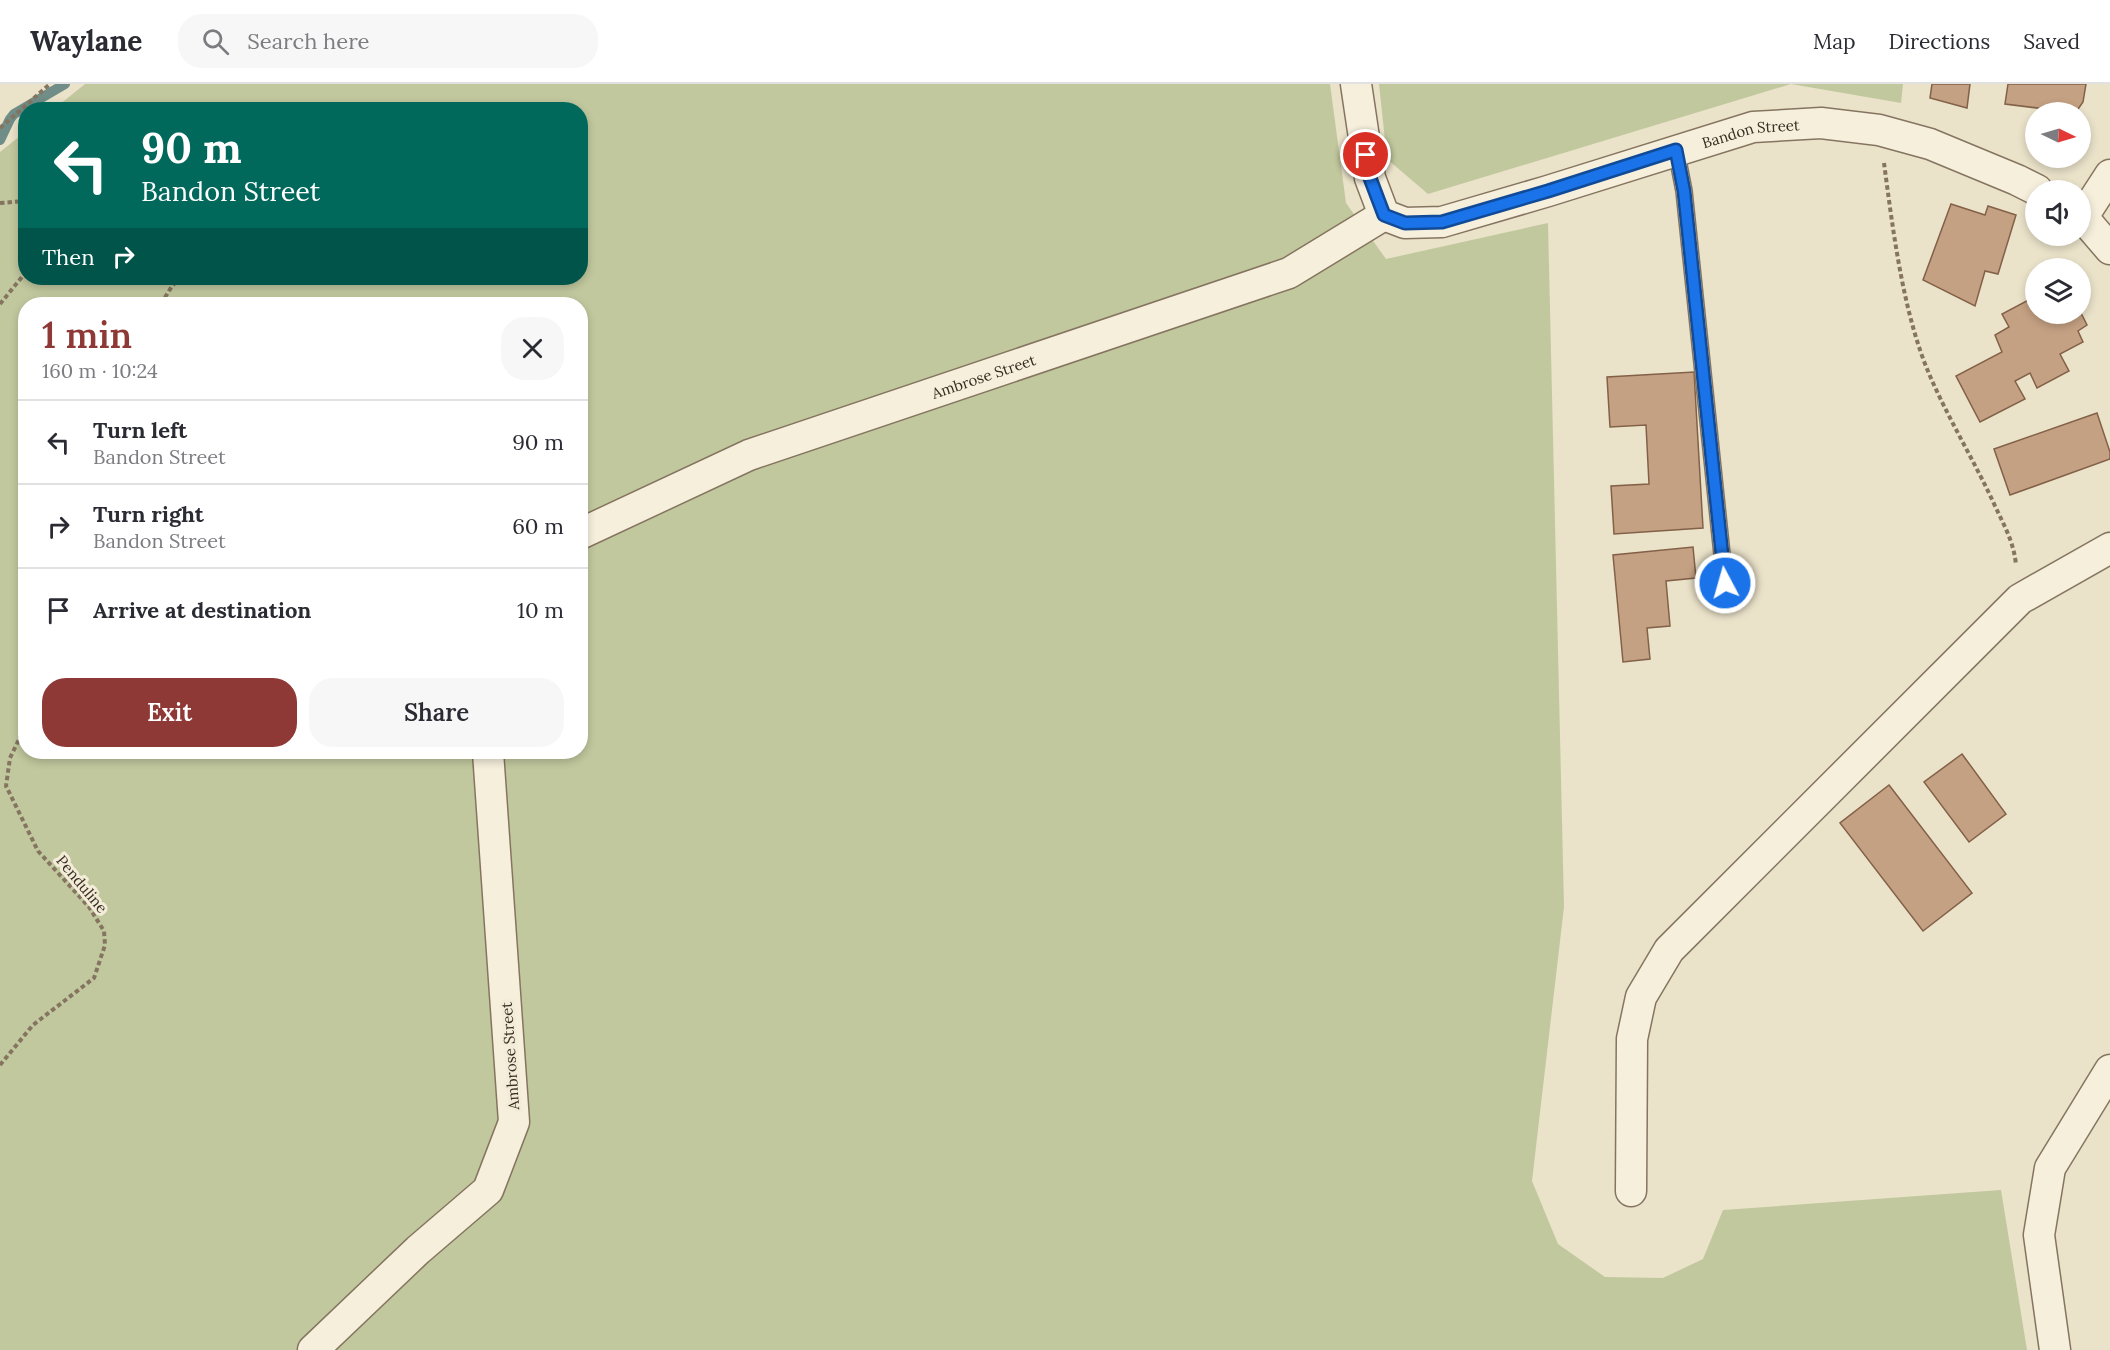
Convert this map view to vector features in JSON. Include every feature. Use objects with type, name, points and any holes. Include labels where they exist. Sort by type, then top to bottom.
[{"type":"street","points":[[1356,84],[1370,178],[1384,215]]},
{"type":"street","name":"Bandon Street","points":[[1384,215],[1405,223],[1442,222],[1753,127],[1821,123],[1879,130],[1930,144],[2025,184]]},
{"type":"street","points":[[2091,202],[2110,175]]},
{"type":"street","name":"Ambrose Street","points":[[588,530],[749,455],[1289,273],[1384,215]]},
{"type":"street","points":[[2091,226],[2110,249]]},
{"type":"street","points":[[1631,1191],[1632,1039],[1641,997],[1669,950],[2020,599],[2110,548]]},
{"type":"street","name":"Ambrose Street","points":[[313,1350],[418,1250],[488,1190],[514,1122],[488,759]]},
{"type":"street","points":[[2055,1350],[2039,1235],[2050,1168],[2110,1070]]},
{"type":"lane","points":[[1676,150],[1684,191],[1725,583]]},
{"type":"path","points":[[30,102],[50,84]]},
{"type":"path","points":[[0,128],[18,112]]},
{"type":"path","points":[[1879,130],[1894,231],[1910,314],[1930,375],[2014,546],[2020,599]]},
{"type":"path","points":[[0,203],[18,202]]},
{"type":"path","points":[[0,304],[18,282]]},
{"type":"path","name":"Penduline","points":[[0,1065],[33,1025],[94,978],[105,945],[104,931],[90,907],[38,851],[6,786],[10,758],[18,742]]},
{"type":"green space","points":[[85,84],[1330,84],[1346,203],[1386,259],[1548,223],[1564,907],[1532,1181],[1558,1244],[1605,1277],[1663,1278],[1703,1259],[1723,1210],[2001,1190],[2027,1350],[0,1350],[0,152],[18,138],[18,285],[588,285],[588,102],[63,102]]},
{"type":"green space","points":[[1379,84],[1791,84],[1428,194],[1387,159]]},
{"type":"green space","points":[[1791,84],[1903,84],[1901,103]]},
{"type":"building","points":[[1932,84],[1970,84],[1967,108],[1930,98]]},
{"type":"building","points":[[2008,84],[2086,84],[2083,102],[2025,102],[2025,106],[2005,104]]},
{"type":"building","points":[[1951,204],[1985,215],[1988,206],[2016,215],[1998,274],[1985,271],[1975,306],[1923,280]]},
{"type":"building","points":[[2025,302],[2025,324],[2087,325],[2078,331],[2083,342],[2060,354],[2069,371],[2037,388],[2030,373],[2015,381],[2025,399],[1980,422],[1956,376],[2002,352],[1995,335],[2009,327],[2002,314]]},
{"type":"building","points":[[1694,372],[1703,528],[1614,534],[1611,486],[1649,484],[1646,425],[1610,427],[1607,377]]},
{"type":"building","points":[[2097,413],[2110,452],[2110,459],[2010,495],[1994,449]]},
{"type":"building","points":[[1693,547],[1696,578],[1666,581],[1670,626],[1647,628],[1650,659],[1623,662],[1613,555]]},
{"type":"building","points":[[1962,754],[2006,814],[1969,842],[1924,782]]},
{"type":"building","points":[[1889,785],[1972,893],[1923,931],[1840,823]]},
{"type":"waterway","points":[[34,102],[65,84]]},
{"type":"waterway","points":[[0,140],[10,119],[18,112]]},
{"type":"route","points":[[1366,155],[1370,178],[1384,215],[1405,223],[1442,222],[1676,150],[1684,191],[1725,583]]}]
